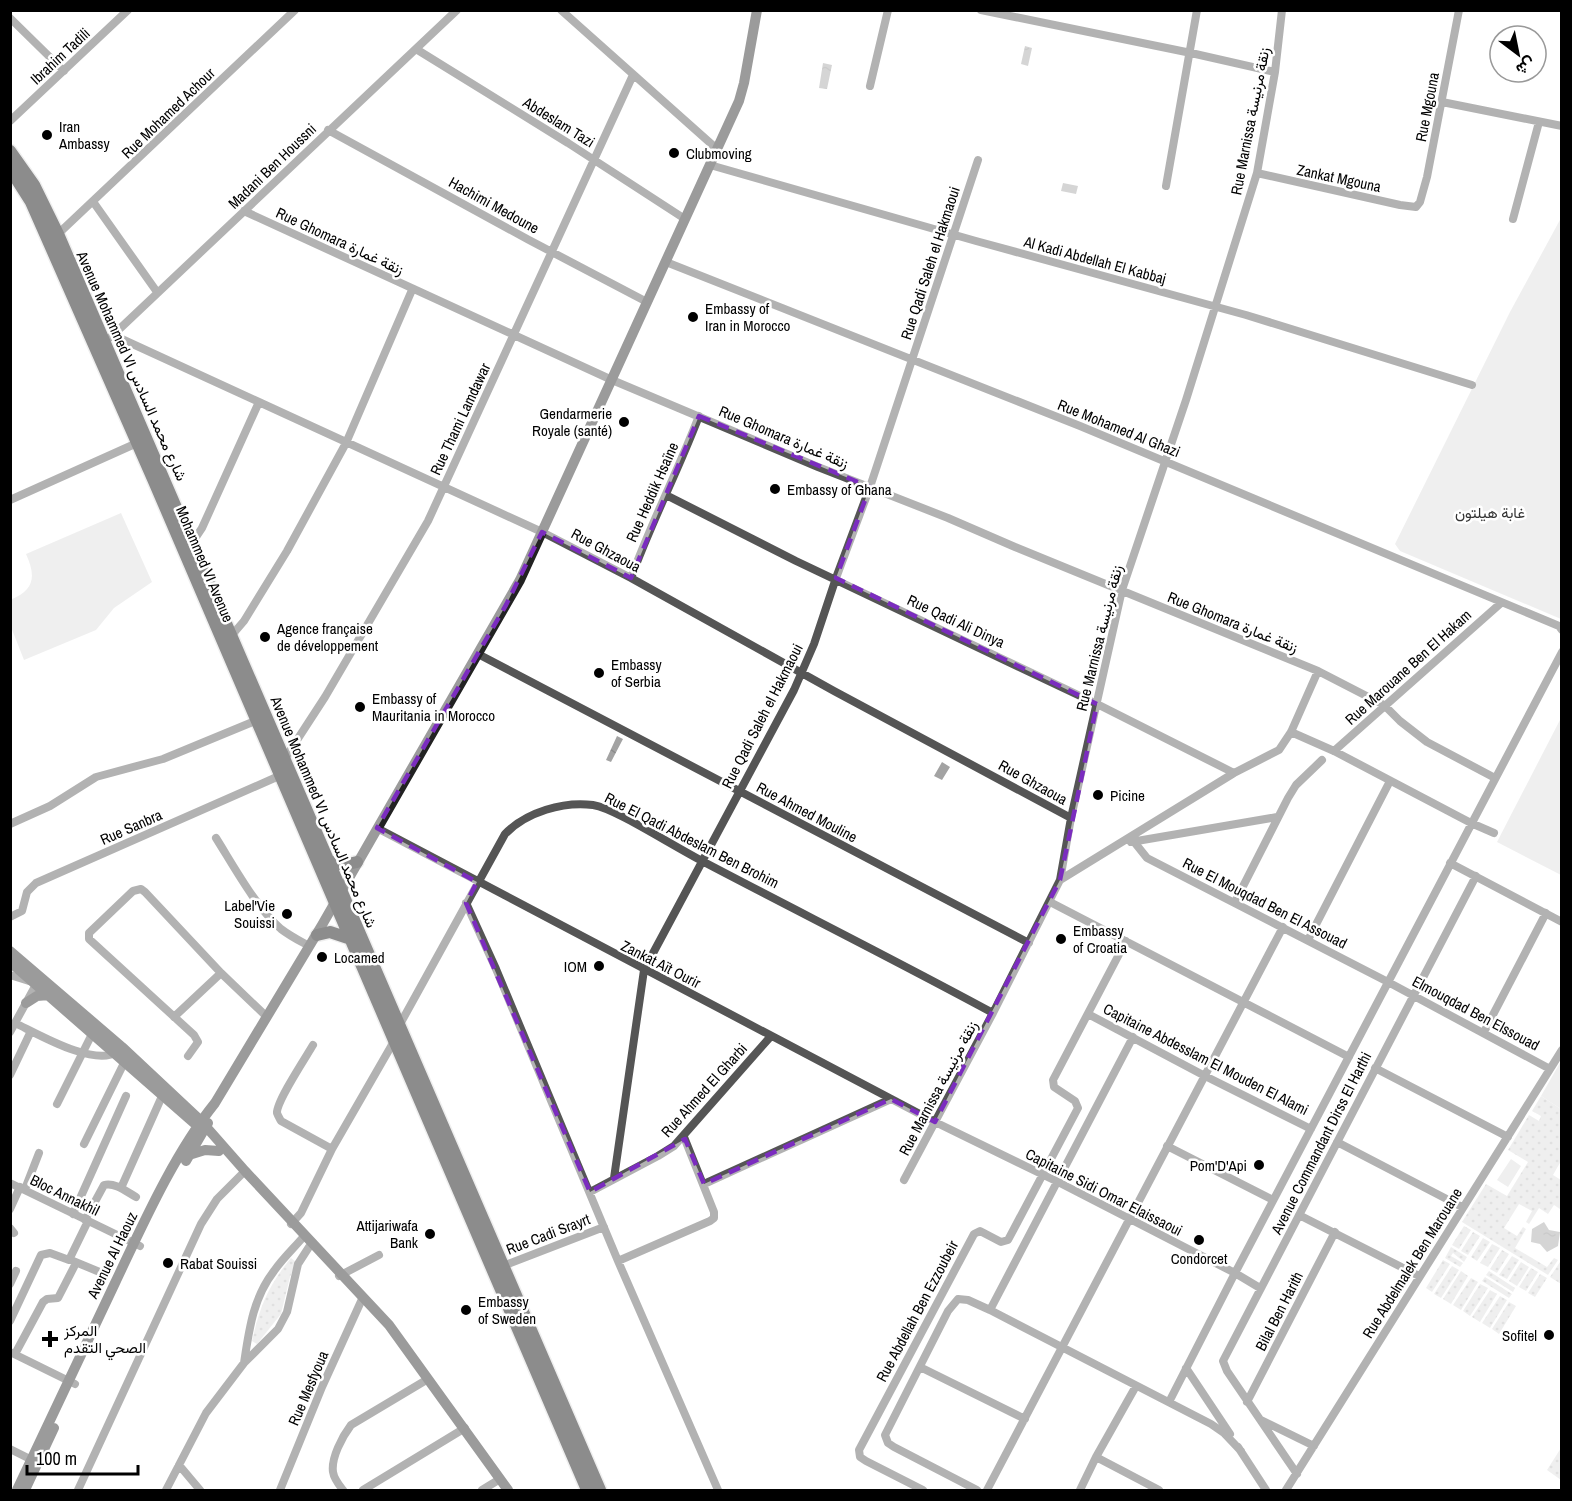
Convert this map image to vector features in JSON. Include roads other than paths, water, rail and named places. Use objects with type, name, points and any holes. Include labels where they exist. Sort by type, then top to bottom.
[{"type":"main road","name":"Avenue Al Haouz","points":[[25,1491],[35,1462],[137,1244],[215,1103],[316,935],[520,580],[742,93],[757,10]]},
{"type":"main road","name":"Avenue Mohammed VI شارع محمد السادس","points":[[10,151],[34,185],[109,338],[192,543],[600,1491]]},
{"type":"main road","name":"Mohammed VI Avenue","points":[[10,169],[31,202],[279,776]]},
{"type":"main road","name":"Avenue Mohammed VI شارع محمد السادس","points":[[279,776],[587,1491]]},
{"type":"main road","points":[[328,861],[344,865],[357,862]]},
{"type":"main road","points":[[316,935],[330,932],[348,938]]},
{"type":"main road","points":[[10,951],[38,980],[119,1050],[202,1127],[397,1336],[499,1484],[508,1491]]},
{"type":"main road","points":[[10,962],[38,980],[50,995],[95,1029]]},
{"type":"main road","points":[[26,1003],[37,996],[50,995]]},
{"type":"main road","points":[[119,1050],[125,1061],[202,1127],[219,1151],[243,1173]]},
{"type":"main road","name":"Avenue Al Haouz","points":[[137,1244],[189,1155],[202,1127]]},
{"type":"main road","points":[[189,1155],[205,1150],[219,1151]]},
{"type":"main road","name":"Avenue Al Haouz","points":[[17,1491],[35,1462]]},
{"type":"street","name":"Ibrahim Tadili","points":[[10,121],[128,10]]},
{"type":"street","name":"Rue Mohamed Achour","points":[[58,234],[94,203],[295,10]]},
{"type":"street","name":"Madani Ben Houssni","points":[[109,338],[457,10]]},
{"type":"street","points":[[561,10],[717,149]]},
{"type":"street","points":[[870,86],[888,10]]},
{"type":"street","points":[[981,10],[1191,52],[1275,72]]},
{"type":"street","points":[[1166,186],[1197,10]]},
{"type":"street","name":"Rue Marnissa زنقة مرنيسة","points":[[904,1180],[993,1013],[1060,880],[1071,818],[1122,590],[1217,307],[1257,173],[1275,72],[1282,10]]},
{"type":"street","name":"Rue Mgouna","points":[[1416,207],[1422,196],[1459,10]]},
{"type":"street","points":[[10,18],[64,72]]},
{"type":"street","name":"Abdeslam Tazi","points":[[416,49],[685,219]]},
{"type":"street","name":"Rue Thami Lamdawar","points":[[285,760],[413,550],[428,521],[633,75]]},
{"type":"street","points":[[1442,102],[1562,126]]},
{"type":"street","points":[[1513,219],[1539,122]]},
{"type":"street","name":"Hachimi Medoune","points":[[328,130],[647,302]]},
{"type":"street","name":"Rue Qadi Saleh el Hakmaoui","points":[[614,1178],[644,970],[802,674],[814,645],[870,487],[978,160]]},
{"type":"street","name":"Al Kadi Abdellah El Kabbaj","points":[[710,165],[953,235],[1217,307],[1472,385]]},
{"type":"street","name":"Zankat Mgouna","points":[[1257,173],[1400,206],[1416,207]]},
{"type":"street","points":[[94,203],[157,292]]},
{"type":"street","name":"Rue Ghomara زنقة غمارة","points":[[244,212],[612,380],[1318,671],[1384,705],[1427,742],[1495,778]]},
{"type":"street","name":"Rue Mohamed Al Ghazi","points":[[666,262],[912,358],[1560,628]]},
{"type":"street","points":[[232,635],[244,621],[287,551],[346,443],[412,290]]},
{"type":"street","name":"Rue Ghzaoua","points":[[109,338],[260,402],[542,532],[631,578],[802,674],[1071,818]]},
{"type":"street","points":[[192,543],[202,528],[260,402]]},
{"type":"street","name":"Rue Heddik Hsaïne","points":[[631,578],[679,469],[699,416]]},
{"type":"street","points":[[10,500],[137,443]]},
{"type":"street","name":"Rue Qadi Ali Dinya","points":[[666,495],[717,522],[1097,704],[1234,773]]},
{"type":"street","name":"Rue Marouane Ben El Hakam","points":[[1334,751],[1501,603]]},
{"type":"street","points":[[1169,1402],[1562,652]]},
{"type":"street","name":"Rue Ahmed Mouline","points":[[478,654],[1029,943]]},
{"type":"street","points":[[1060,880],[1234,773],[1279,750],[1291,732],[1318,671]]},
{"type":"street","points":[[10,824],[50,806],[96,777],[163,759],[255,721]]},
{"type":"street","points":[[1291,732],[1334,751],[1494,833]]},
{"type":"street","points":[[1235,902],[1277,817],[1296,785],[1322,760]]},
{"type":"street","name":"Rue Sanbra","points":[[10,917],[22,911],[27,892],[36,883],[279,776]]},
{"type":"street","points":[[1308,940],[1390,781]]},
{"type":"street","name":"Rue El Qadi Abdeslam Ben Brohim","points":[[399,1026],[498,845],[511,828],[530,817],[565,805],[596,805],[606,809],[993,1013]]},
{"type":"street","points":[[1124,842],[1135,843],[1277,817]]},
{"type":"street","name":"Zankat Aït Ourir","points":[[376,828],[935,1122]]},
{"type":"street","points":[[216,838],[274,922],[309,946]]},
{"type":"street","name":"Rue El Mouqdad Ben El Assouad","points":[[1135,843],[1147,858],[1388,981]]},
{"type":"street","points":[[1450,863],[1562,922]]},
{"type":"street","name":"Avenue Commandant Dirss El Harthi","points":[[1297,1474],[1259,1420],[1225,1368],[1223,1361],[1476,876]]},
{"type":"street","points":[[188,1056],[197,1045],[197,1039],[89,939],[89,933],[133,891],[141,889],[145,892],[267,1017]]},
{"type":"street","points":[[1050,902],[1349,1057]]},
{"type":"street","points":[[466,903],[718,1491]]},
{"type":"street","points":[[1484,1032],[1546,913]]},
{"type":"street","points":[[987,1491],[1283,927]]},
{"type":"street","name":"Rue Abdellah Ben Ezzoubeir","points":[[923,1491],[866,1461],[860,1457],[859,1450],[974,1234],[980,1231],[1001,1242],[1008,1240],[1078,1108],[1075,1101],[1057,1090],[1053,1083],[1126,941]]},
{"type":"street","points":[[174,1017],[222,973]]},
{"type":"street","points":[[10,975],[38,980],[10,1032]]},
{"type":"street","name":"Elmouqdad Ben Elssouad","points":[[1388,981],[1550,1069]]},
{"type":"street","name":"Capitaine Abdesslam El Mouden El Alami","points":[[1088,1014],[1311,1129]]},
{"type":"street","points":[[15,1023],[94,1056],[106,1056],[119,1050]]},
{"type":"street","points":[[57,1104],[95,1029]]},
{"type":"street","points":[[10,1075],[31,1031]]},
{"type":"street","name":"Rue Ahmed El Gharbi","points":[[590,1192],[658,1156],[684,1137],[771,1036]]},
{"type":"street","points":[[990,1310],[1133,1037]]},
{"type":"street","points":[[291,1224],[301,1212],[332,1149],[393,1043]]},
{"type":"street","points":[[313,1045],[277,1109],[277,1115],[281,1121],[332,1149]]},
{"type":"street","name":"Rue Abdelmalek Ben Marouane","points":[[1286,1491],[1562,1050]]},
{"type":"street","points":[[84,1144],[125,1061]]},
{"type":"street","points":[[1375,1068],[1508,1137]]},
{"type":"street","points":[[121,1188],[163,1094]]},
{"type":"street","points":[[73,1214],[126,1096]]},
{"type":"street","points":[[704,1184],[891,1100]]},
{"type":"street","name":"Capitaine Sidi Omar Elaissaoui","points":[[935,1122],[1058,1182],[1260,1288]]},
{"type":"street","points":[[618,1261],[714,1218],[704,1184],[684,1137]]},
{"type":"street","points":[[1337,1142],[1462,1207]]},
{"type":"street","points":[[1167,1146],[1273,1200]]},
{"type":"street","points":[[10,1209],[39,1153]]},
{"type":"street","points":[[78,1491],[201,1224],[217,1199],[243,1173]]},
{"type":"street","name":"Bloc Annakhil","points":[[10,1183],[137,1244]]},
{"type":"street","points":[[72,1383],[12,1353],[43,1302],[47,1299],[58,1298],[87,1221],[104,1185],[109,1184],[121,1188],[136,1197]]},
{"type":"street","points":[[1299,1215],[1419,1276]]},
{"type":"street","name":"Rue Cadi Srayrt","points":[[503,1266],[604,1227]]},
{"type":"street","name":"Bilal Ben Harith","points":[[1247,1401],[1335,1232]]},
{"type":"street","points":[[244,1363],[253,1311],[261,1292],[273,1272],[305,1240]]},
{"type":"street","points":[[166,1491],[206,1413],[244,1363],[278,1329],[287,1312],[305,1240]]},
{"type":"street","points":[[10,1320],[41,1256],[50,1253],[102,1273]]},
{"type":"street","points":[[340,1276],[379,1255]]},
{"type":"street","points":[[10,1284],[16,1271]]},
{"type":"street","name":"Rue Mesfyoua","points":[[280,1491],[362,1299]]},
{"type":"street","name":"Rue Abdellah Ben Ezzoubeir","points":[[977,1491],[888,1443],[885,1435],[953,1303],[958,1299],[968,1300],[990,1310],[1218,1428],[1241,1451]]},
{"type":"street","points":[[920,1367],[1025,1419]]},
{"type":"street","points":[[1186,1368],[1266,1491]]},
{"type":"street","points":[[343,1491],[334,1476],[333,1469],[345,1433],[351,1425],[426,1380]]},
{"type":"street","points":[[1080,1491],[1096,1457],[1136,1386]]},
{"type":"street","points":[[1259,1420],[1314,1446]]},
{"type":"street","points":[[363,1491],[462,1429]]},
{"type":"street","points":[[10,1449],[35,1462]]},
{"type":"street","points":[[1096,1457],[1159,1491]]},
{"type":"street","points":[[179,1465],[200,1491]]},
{"type":"street","points":[[376,1482],[381,1491]]},
{"type":"street","points":[[482,1491],[499,1484]]},
{"type":"water","points":[[1025,46],[1032,48],[1028,66],[1021,64]]},
{"type":"water","points":[[823,63],[832,65],[827,89],[819,88]]},
{"type":"water","points":[[1063,183],[1078,186],[1076,194],[1061,191]]},
{"type":"water","points":[[617,736],[623,739],[611,762],[606,760]]},
{"type":"water","points":[[942,762],[950,767],[942,780],[934,776]]},
{"type":"water","points":[[1544,1222],[1549,1230],[1560,1232],[1558,1246],[1547,1252],[1540,1244],[1531,1242],[1532,1229]]},
{"type":"place","name":"Iran Ambassy","points":[[47,135]]},
{"type":"place","name":"Clubmoving","points":[[674,153]]},
{"type":"place","name":"Embassy of Iran in Morocco","points":[[693,317]]},
{"type":"place","name":"Gendarmerie Royale (santé)","points":[[624,422]]},
{"type":"place","name":"Embassy of Ghana","points":[[775,489]]},
{"type":"place","name":"Agence française de développement","points":[[265,637]]},
{"type":"place","name":"Embassy of Serbia","points":[[599,673]]},
{"type":"place","name":"Embassy of Mauritania in Morocco","points":[[360,707]]},
{"type":"place","name":"Picine","points":[[1098,795]]},
{"type":"place","name":"Label'Vie Souissi","points":[[287,914]]},
{"type":"place","name":"Embassy of Croatia","points":[[1061,939]]},
{"type":"place","name":"Locamed","points":[[322,957]]},
{"type":"place","name":"IOM","points":[[599,966]]},
{"type":"place","name":"Pom'D'Api","points":[[1259,1165]]},
{"type":"place","name":"Attijariwafa Bank","points":[[430,1234]]},
{"type":"place","name":"Condorcet","points":[[1199,1240]]},
{"type":"place","name":"Rabat Souissi","points":[[168,1263]]},
{"type":"place","name":"Embassy of Sweden","points":[[466,1310]]},
{"type":"place","name":"Sofitel","points":[[1549,1335]]},
{"type":"place","name":"المركز الصحي التقدم","points":[[50,1339]]},
{"type":"park label","name":"غابة هيلتون","points":[[1490,512]]}]
